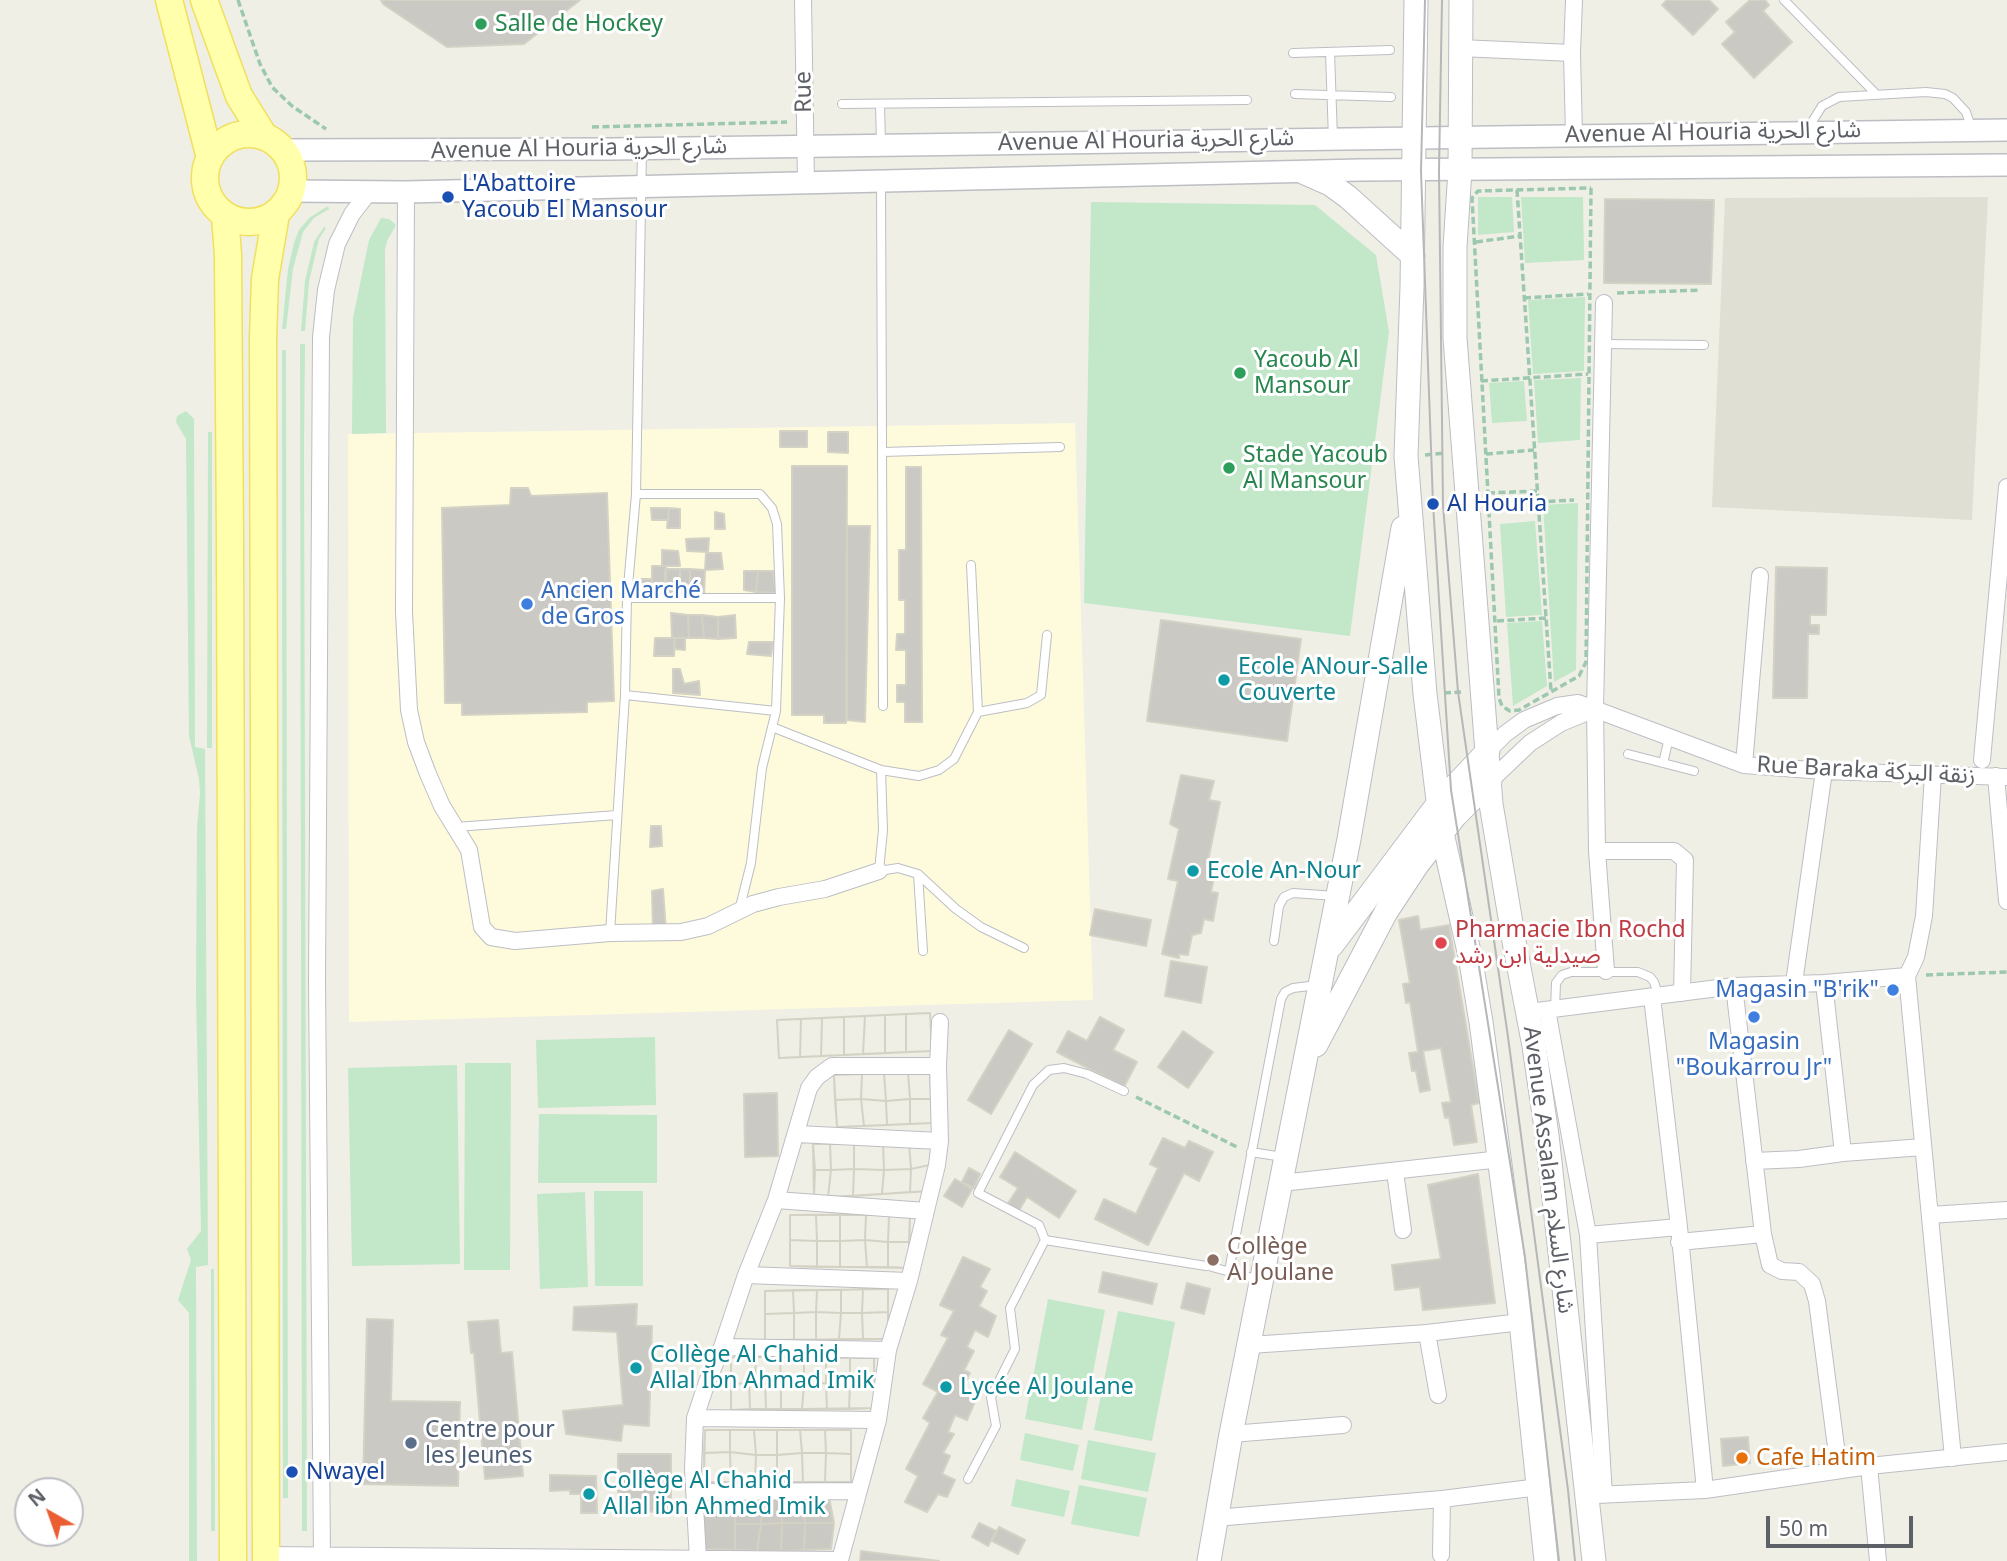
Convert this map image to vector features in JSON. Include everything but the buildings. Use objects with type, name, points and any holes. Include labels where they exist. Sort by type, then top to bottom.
[{"type":"main road","points":[[169,0],[209,158]]},
{"type":"main road","points":[[204,0],[239,96],[274,143],[293,170],[292,191],[276,214],[250,223],[225,216],[210,200],[206,190],[204,179],[209,158],[217,147],[239,135],[251,134],[274,143]]},
{"type":"main road","points":[[1209,1561],[1231,1434],[1338,897],[1409,494],[1406,456],[1413,256],[1416,0]]},
{"type":"main road","name":"Avenue Assalam شارع السلام","points":[[1461,0],[1461,170],[1454,247],[1455,338],[1475,453],[1490,780],[1496,836],[1543,1011],[1547,1135],[1595,1495],[1594,1561]]},
{"type":"main road","points":[[1305,173],[1330,184],[1348,197],[1413,256]]},
{"type":"main road","points":[[266,1558],[263,338],[265,279],[276,214]]},
{"type":"main road","points":[[225,216],[228,255],[230,544],[233,1561]]},
{"type":"main road","name":"Avenue Assalam شارع السلام","points":[[1409,494],[1424,694],[1438,804],[1470,956],[1501,1159],[1546,1561]]},
{"type":"main road","points":[[1327,952],[1438,804],[1488,751]]},
{"type":"main road","points":[[1305,1066],[1386,912],[1455,816],[1490,780]]},
{"type":"street","name":"Rue","points":[[803,0],[806,183]]},
{"type":"street","points":[[1574,0],[1574,135]]},
{"type":"street","points":[[1460,48],[1572,53]]},
{"type":"street","name":"Avenue Al Houria شارع الحرية","points":[[274,143],[642,149],[2007,130]]},
{"type":"street","name":"Avenue Al Houria شارع الحرية","points":[[292,191],[406,192],[1362,170],[2007,164]]},
{"type":"street","points":[[322,1555],[317,995],[321,337],[326,290],[337,244],[352,214],[369,192]]},
{"type":"street","points":[[406,192],[404,612],[409,710],[416,743],[428,774],[442,806],[469,850],[482,927],[491,937],[515,941],[610,933],[681,932],[708,926],[753,904],[825,889],[879,871]]},
{"type":"street","points":[[1604,303],[1595,709],[1597,851],[1606,971]]},
{"type":"street","points":[[1982,760],[2007,487]]},
{"type":"street","points":[[1744,765],[1760,576]]},
{"type":"street","name":"Rue Baraka زنقة البركة","points":[[1488,751],[1524,720],[1546,710],[1578,703],[1744,765],[1824,771],[2002,777]]},
{"type":"street","points":[[1490,780],[1530,743],[1561,723],[1595,709]]},
{"type":"street","points":[[1794,983],[1824,771]]},
{"type":"street","points":[[1933,775],[1924,916],[1916,957],[1907,976],[1952,1458]]},
{"type":"street","points":[[2002,777],[2007,901]]},
{"type":"street","points":[[1597,851],[1674,851],[1685,860],[1682,993]]},
{"type":"street","points":[[1907,976],[1824,983],[1734,986],[1543,1011],[1588,1236],[1595,1495],[1705,1490],[1869,1466],[2007,1452]]},
{"type":"street","points":[[1824,983],[1843,1153]]},
{"type":"street","points":[[1734,986],[1763,1234],[1770,1265],[1782,1271],[1799,1272],[1812,1284],[1817,1301],[1839,1471]]},
{"type":"street","points":[[1655,997],[1705,1490]]},
{"type":"street","points":[[266,1558],[322,1555],[839,1561],[878,1420],[888,1350],[909,1281],[940,1141],[940,1022]]},
{"type":"street","points":[[698,1559],[693,1446],[695,1418],[776,1200],[809,1088],[817,1077],[832,1066],[938,1066]]},
{"type":"street","points":[[797,1134],[940,1141]]},
{"type":"street","points":[[1754,1161],[1923,1147]]},
{"type":"street","points":[[1281,1182],[1501,1159]]},
{"type":"street","points":[[1395,1172],[1403,1230]]},
{"type":"street","points":[[776,1200],[926,1211]]},
{"type":"street","points":[[1930,1215],[2007,1210]]},
{"type":"street","points":[[1588,1236],[1763,1234]]},
{"type":"street","points":[[746,1275],[909,1281]]},
{"type":"street","points":[[1250,1345],[1427,1333],[1521,1322]]},
{"type":"street","points":[[1427,1333],[1437,1395]]},
{"type":"street","points":[[722,1347],[888,1350]]},
{"type":"street","points":[[695,1418],[878,1420]]},
{"type":"street","points":[[1231,1434],[1343,1424]]},
{"type":"street","points":[[1869,1466],[1878,1561]]},
{"type":"street","points":[[1215,1518],[1442,1499],[1539,1487]]},
{"type":"street","points":[[694,1492],[858,1491]]},
{"type":"street","points":[[1441,1555],[1442,1499]]},
{"type":"lane","points":[[1784,0],[1876,94]]},
{"type":"lane","points":[[1293,53],[1390,50]]},
{"type":"lane","points":[[1330,52],[1333,139]]},
{"type":"lane","points":[[1810,132],[1816,114],[1830,100],[1839,97],[1935,92],[1945,94],[1961,104],[1969,118],[1971,130]]},
{"type":"lane","points":[[1295,94],[1391,97]]},
{"type":"lane","points":[[842,104],[1247,100]]},
{"type":"lane","points":[[880,105],[881,145]]},
{"type":"lane","points":[[610,933],[625,695],[626,598],[636,494],[642,149]]},
{"type":"lane","points":[[881,182],[883,706]]},
{"type":"lane","points":[[1603,344],[1704,345]]},
{"type":"lane","points":[[882,452],[1060,447]]},
{"type":"lane","points":[[636,494],[760,494],[772,508],[777,524],[780,598],[776,711],[762,768],[751,863],[739,911]]},
{"type":"lane","points":[[772,727],[881,770],[919,776],[939,770],[954,759],[978,712],[971,565]]},
{"type":"lane","points":[[626,598],[780,598]]},
{"type":"lane","points":[[978,712],[1027,704],[1041,695],[1047,635]]},
{"type":"lane","points":[[625,695],[776,711]]},
{"type":"lane","points":[[1663,763],[1669,738]]},
{"type":"lane","points":[[1628,754],[1694,771]]},
{"type":"lane","points":[[881,770],[883,830],[879,871],[898,868],[918,874],[956,909],[981,927],[1024,947]]},
{"type":"lane","points":[[456,827],[617,815]]},
{"type":"lane","points":[[918,874],[923,951]]},
{"type":"lane","points":[[1274,941],[1279,906],[1284,897],[1293,893],[1338,897]]},
{"type":"lane","points":[[1543,1011],[1562,975],[1571,972],[1633,971],[1645,974],[1654,982],[1655,997]]},
{"type":"lane","points":[[1229,1271],[1281,999],[1285,992],[1293,988],[1320,985]]},
{"type":"lane","points":[[968,1479],[996,1426],[991,1397],[1015,1349],[1010,1308],[1045,1240],[1039,1225],[978,1193],[1033,1086],[1049,1070],[1064,1068],[1087,1074],[1124,1091]]},
{"type":"lane","points":[[1251,1152],[1286,1157]]},
{"type":"lane","points":[[1045,1240],[1209,1266],[1262,1281]]},
{"type":"path","points":[[239,0],[260,64],[272,87],[292,106],[333,134]]},
{"type":"path","points":[[584,127],[805,121]]},
{"type":"path","points":[[1591,188],[1586,662],[1579,676],[1515,711],[1502,706],[1499,698],[1488,493],[1475,453],[1481,381],[1471,203],[1474,194],[1478,191],[1591,188]]},
{"type":"path","points":[[1517,190],[1551,691]]},
{"type":"path","points":[[1474,242],[1520,236]]},
{"type":"path","points":[[1481,381],[1589,374]]},
{"type":"path","points":[[1406,456],[1534,450]]},
{"type":"path","points":[[1488,493],[1537,491]]},
{"type":"path","points":[[1538,502],[1574,500]]},
{"type":"path","points":[[1495,621],[1546,618]]},
{"type":"path","points":[[1907,976],[2007,972]]},
{"type":"path","points":[[1124,1091],[1251,1152]]},
{"type":"shaded area","points":[[1988,197],[1972,520],[1712,507],[1725,198]]},
{"type":"shaded area","points":[[1075,423],[1093,1000],[349,1022],[348,434]]},
{"type":"green space","points":[[1478,197],[1512,197],[1514,232],[1478,235]]},
{"type":"green space","points":[[1521,197],[1583,197],[1584,260],[1525,263]]},
{"type":"green space","name":"Stade Yacoub Al Mansour","points":[[1091,202],[1315,205],[1376,255],[1389,332],[1350,636],[1084,603]]},
{"type":"green space","points":[[328,206],[329,209],[314,218],[303,232],[293,269],[286,329],[282,329],[288,269],[294,243],[299,230],[309,218]]},
{"type":"green space","points":[[381,218],[389,219],[396,225],[385,250],[386,433],[352,434],[353,318],[369,240]]},
{"type":"green space","points":[[324,227],[326,228],[319,239],[309,282],[305,331],[301,331],[305,281],[314,242]]},
{"type":"green space","points":[[1585,297],[1584,371],[1533,374],[1528,300]]},
{"type":"green space","points":[[300,344],[305,344],[307,1531],[302,1531]]},
{"type":"green space","points":[[282,350],[286,350],[288,1498],[283,1498]]},
{"type":"green space","points":[[1581,378],[1580,440],[1538,443],[1534,380]]},
{"type":"green space","points":[[1524,381],[1527,421],[1492,423],[1489,383]]},
{"type":"green space","points":[[186,411],[194,419],[195,747],[205,749],[208,1265],[196,1267],[197,1561],[189,1561],[189,1313],[178,1300],[191,1260],[187,1249],[201,1231],[196,991],[197,828],[200,794],[189,736],[186,439],[176,422],[177,416]]},
{"type":"green space","points":[[208,432],[212,432],[212,748],[207,748]]},
{"type":"green space","points":[[1578,503],[1576,670],[1554,682],[1543,505]]},
{"type":"green space","points":[[1535,521],[1542,615],[1506,617],[1500,524]]},
{"type":"green space","points":[[1542,621],[1547,686],[1513,706],[1507,623]]},
{"type":"green space","points":[[655,1037],[656,1105],[538,1108],[536,1040]]},
{"type":"green space","points":[[465,1063],[511,1063],[510,1270],[464,1270]]},
{"type":"green space","points":[[457,1065],[460,1264],[352,1266],[348,1068]]},
{"type":"green space","points":[[539,1114],[657,1115],[657,1183],[538,1183]]},
{"type":"green space","points":[[594,1191],[643,1191],[643,1286],[595,1286]]},
{"type":"green space","points":[[585,1192],[588,1287],[540,1289],[537,1194]]},
{"type":"green space","points":[[211,1269],[214,1269],[215,1531],[211,1531]]},
{"type":"green space","points":[[1048,1299],[1105,1310],[1082,1430],[1025,1419]]},
{"type":"green space","points":[[1118,1311],[1175,1322],[1152,1441],[1094,1430]]},
{"type":"green space","points":[[1025,1433],[1079,1445],[1073,1471],[1020,1460]]},
{"type":"green space","points":[[1088,1440],[1156,1453],[1148,1492],[1081,1479]]},
{"type":"green space","points":[[1016,1479],[1070,1491],[1064,1517],[1011,1506]]},
{"type":"green space","points":[[1079,1485],[1147,1498],[1139,1537],[1071,1524]]},
{"type":"tram line","points":[[1425,0],[1421,171],[1433,504],[1451,790],[1525,1257],[1559,1561]]},
{"type":"tram line","points":[[1442,0],[1439,171],[1443,505],[1458,692],[1508,1037],[1575,1561]]},
{"type":"place","name":"Salle de Hockey","points":[[481,24]]},
{"type":"place","name":"L'Abattoire Yacoub El Mansour","points":[[448,197]]},
{"type":"place","name":"Yacoub Al Mansour","points":[[1240,373]]},
{"type":"place","name":"Stade Yacoub Al Mansour","points":[[1229,468]]},
{"type":"place","name":"Al Houria","points":[[1433,504]]},
{"type":"place","name":"Ancien Marché de Gros","points":[[527,604]]},
{"type":"place","name":"Ecole ANour-Salle Couverte","points":[[1224,680]]},
{"type":"place","name":"Ecole An-Nour","points":[[1193,871]]},
{"type":"place","name":"Pharmacie Ibn Rochd صيدلية ابن رشد","points":[[1441,943]]},
{"type":"place","name":"Magasin \"B'rik\"","points":[[1893,990]]},
{"type":"place","name":"Magasin \"Boukarrou Jr\"","points":[[1754,1017]]},
{"type":"place","name":"Collège Al Joulane","points":[[1213,1260]]},
{"type":"place","name":"Collège Al Chahid Allal Ibn Ahmad Imik","points":[[636,1368]]},
{"type":"place","name":"Lycée Al Joulane","points":[[946,1387]]},
{"type":"place","name":"Centre pour les Jeunes","points":[[411,1443]]},
{"type":"place","name":"Cafe Hatim","points":[[1742,1458]]},
{"type":"place","name":"Nwayel","points":[[292,1472]]},
{"type":"place","name":"Collège Al Chahid Allal ibn Ahmed Imik","points":[[589,1494]]}]
